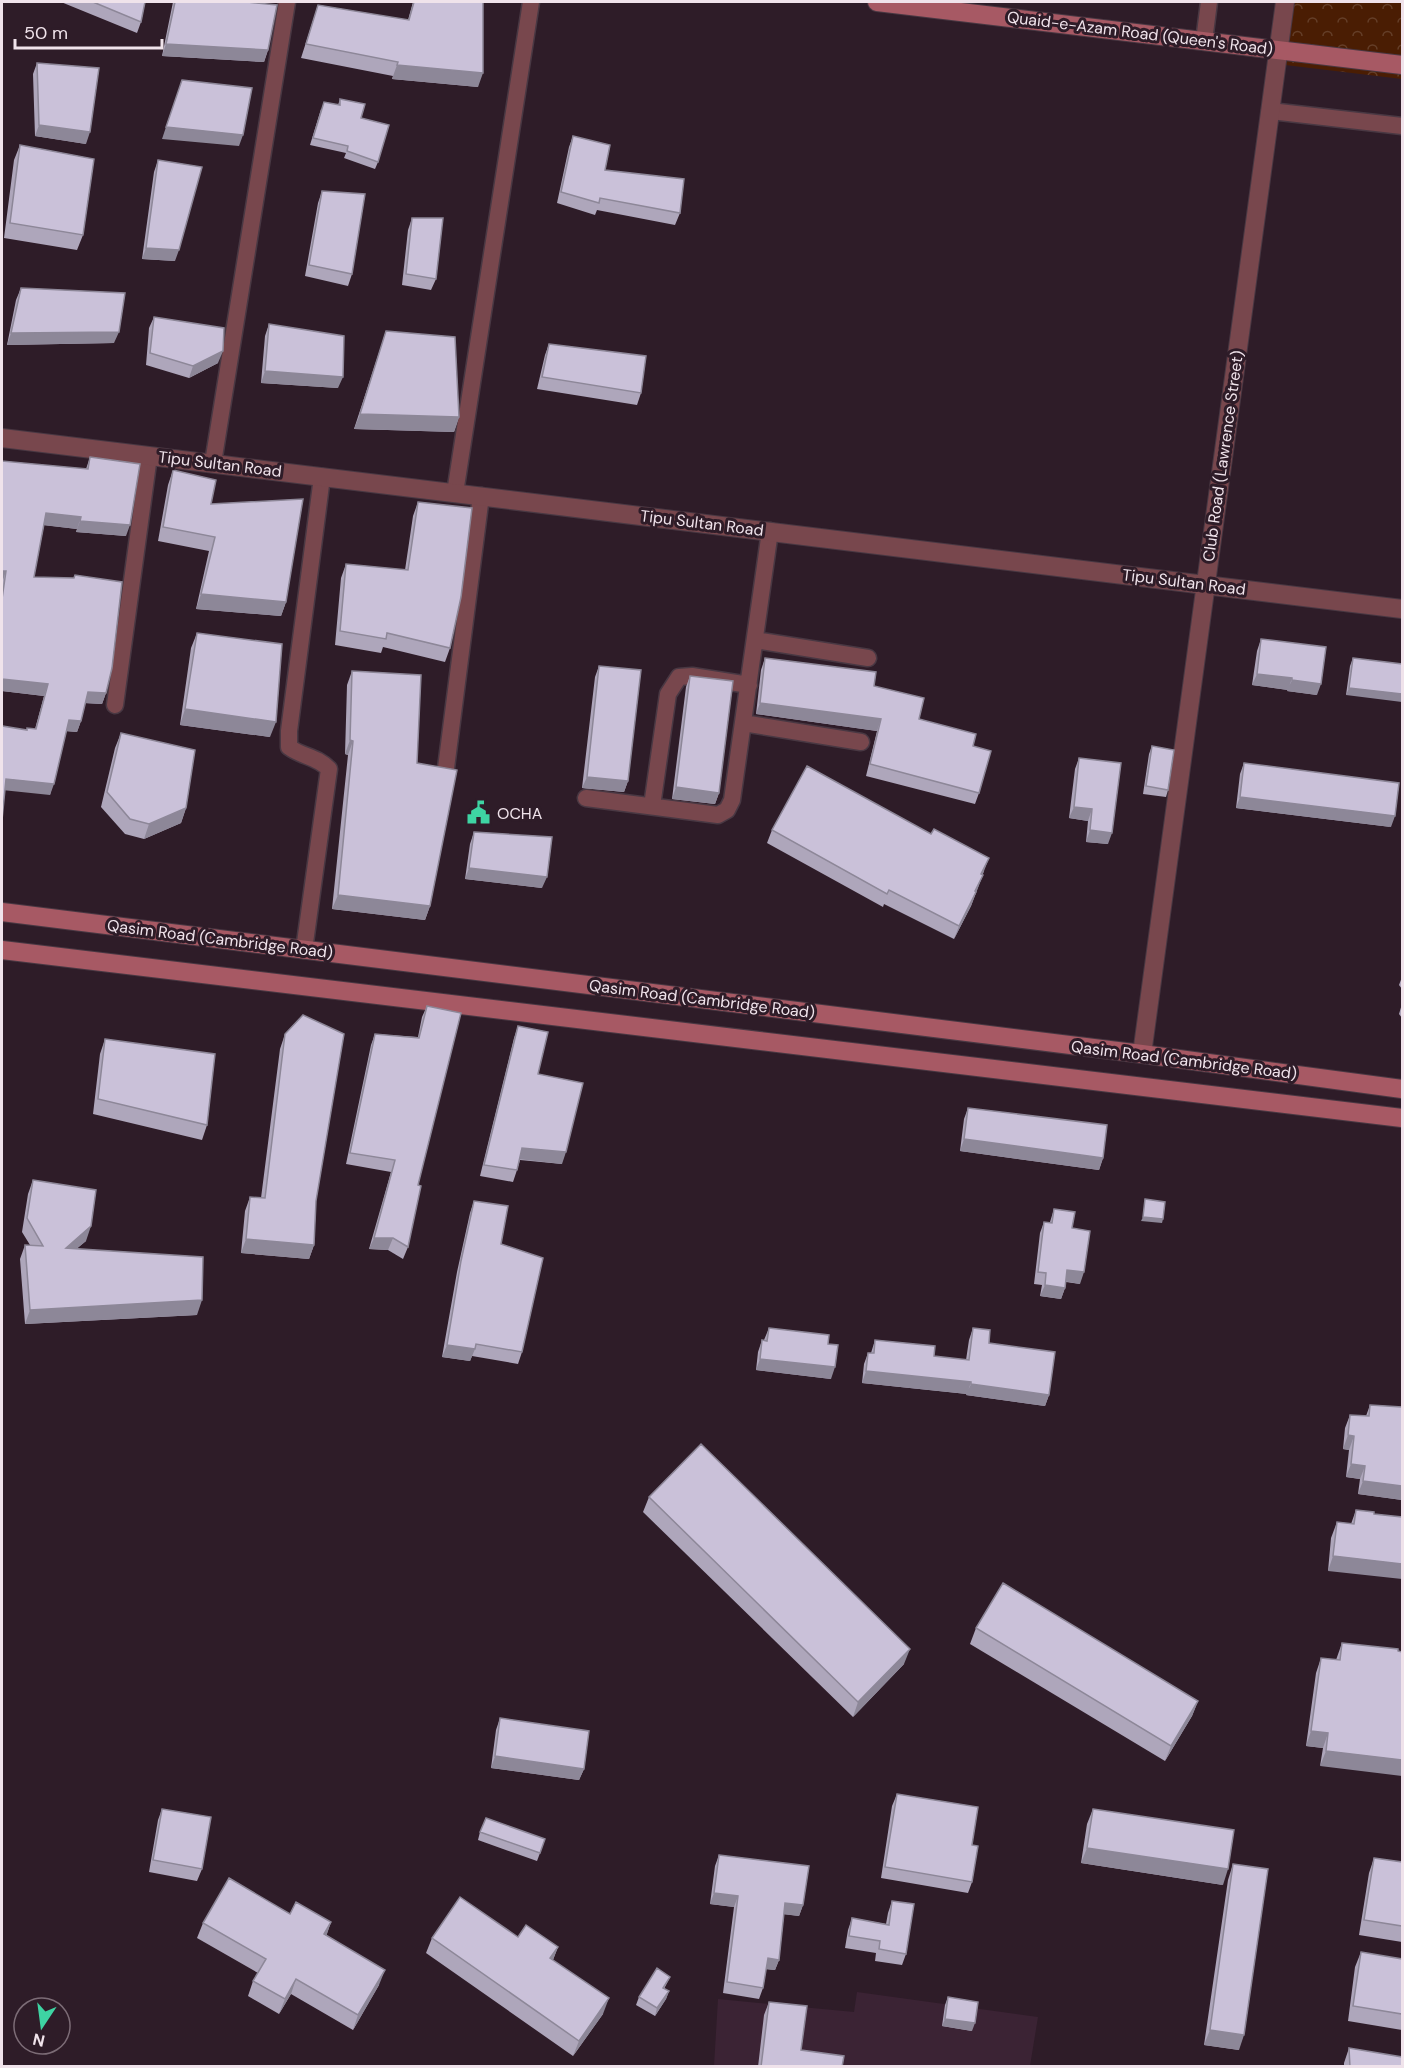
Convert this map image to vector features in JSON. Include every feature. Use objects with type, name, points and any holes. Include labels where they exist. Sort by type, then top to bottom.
[{"type":"main road","name":"Quaid-e-Azam Road (Queen's Road)","points":[[886,2],[1402,65]]},
{"type":"main road","name":"Qasim Road (Cambridge Road)","points":[[2,912],[1142,1054],[1402,1089]]},
{"type":"main road","name":"Qasim Road (Cambridge Road)","points":[[2,950],[1402,1118]]},
{"type":"street","points":[[213,463],[287,2]]},
{"type":"street","points":[[455,493],[531,2]]},
{"type":"street","points":[[1204,41],[1209,2]]},
{"type":"street","name":"Club Road (Lawrence Street)","points":[[1142,1054],[1285,2]]},
{"type":"street","points":[[1270,111],[1402,126]]},
{"type":"street","name":"Tipu Sultan Road","points":[[2,438],[1402,609]]},
{"type":"street","points":[[115,705],[150,456]]},
{"type":"street","points":[[304,950],[329,769],[321,761],[297,753],[289,747],[289,731],[322,477]]},
{"type":"street","points":[[446,768],[481,496]]},
{"type":"street","points":[[586,798],[718,815],[727,810],[732,800],[770,531]]},
{"type":"street","points":[[755,640],[868,658]]},
{"type":"street","points":[[652,806],[668,694],[679,677],[692,676],[749,685]]},
{"type":"street","points":[[743,723],[861,742]]},
{"type":"shaded area","points":[[857,1992],[1038,2017],[1030,2066],[714,2066],[718,1999],[854,2012]]},
{"type":"green space","points":[[1285,2],[1402,2],[1402,79],[1277,64]]},
{"type":"building","points":[[93,2],[145,2],[141,22]]},
{"type":"building","points":[[175,2],[247,2],[277,5],[268,50],[166,44]]},
{"type":"building","points":[[414,2],[483,2],[483,73],[397,65],[398,62],[306,44],[318,5],[409,20]]},
{"type":"building","points":[[37,63],[99,68],[90,132],[39,125]]},
{"type":"building","points":[[182,80],[252,88],[243,135],[166,127]]},
{"type":"building","points":[[340,99],[365,104],[361,118],[389,125],[378,162],[347,151],[348,146],[313,138],[324,102],[340,105]]},
{"type":"building","points":[[573,136],[610,145],[605,170],[684,179],[680,213],[600,198],[599,203],[561,192]]},
{"type":"building","points":[[20,145],[94,159],[83,235],[10,223]]},
{"type":"building","points":[[158,160],[202,167],[179,250],[146,248]]},
{"type":"building","points":[[322,191],[365,194],[352,274],[309,265]]},
{"type":"building","points":[[412,218],[443,218],[436,279],[406,274]]},
{"type":"building","points":[[21,288],[125,293],[119,332],[11,333]]},
{"type":"building","points":[[154,317],[224,328],[223,351],[193,366],[150,353]]},
{"type":"building","points":[[269,324],[344,336],[343,377],[265,371]]},
{"type":"building","points":[[386,331],[455,337],[459,417],[360,414]]},
{"type":"building","points":[[549,344],[646,356],[641,393],[542,377]]},
{"type":"building","points":[[90,457],[140,464],[130,525],[80,521],[81,517],[46,513],[34,577],[74,578],[75,575],[122,582],[112,668],[106,693],[88,692],[81,721],[69,720],[54,784],[6,779],[2,820],[2,726],[36,729],[48,684],[2,679],[2,599],[6,571],[2,571],[2,461],[88,469]]},
{"type":"building","points":[[173,470],[216,480],[211,504],[303,499],[286,602],[201,594],[215,537],[163,527]]},
{"type":"building","points":[[418,502],[472,508],[461,597],[450,648],[387,633],[386,639],[340,631],[346,564],[408,570]]},
{"type":"building","points":[[197,633],[282,644],[276,722],[185,709]]},
{"type":"building","points":[[1261,639],[1326,647],[1321,684],[1257,674]]},
{"type":"building","points":[[765,658],[876,672],[874,686],[924,698],[919,719],[976,734],[973,746],[991,751],[979,793],[870,764],[881,719],[760,703]]},
{"type":"building","points":[[1353,658],[1402,664],[1402,694],[1349,688]]},
{"type":"building","points":[[599,666],[641,670],[628,781],[587,777]]},
{"type":"building","points":[[352,671],[421,675],[417,763],[457,770],[430,906],[338,895],[353,741],[350,740]]},
{"type":"building","points":[[690,676],[733,681],[719,793],[676,787]]},
{"type":"building","points":[[121,733],[195,750],[186,808],[149,824],[130,819],[107,792]]},
{"type":"building","points":[[1152,746],[1174,750],[1168,790],[1146,786]]},
{"type":"building","points":[[1079,758],[1121,763],[1112,833],[1090,830],[1092,809],[1074,807]]},
{"type":"building","points":[[1244,763],[1399,783],[1395,816],[1240,797]]},
{"type":"building","points":[[807,766],[931,834],[934,829],[989,858],[976,892],[959,926],[889,890],[887,894],[772,830]]},
{"type":"building","points":[[474,832],[552,837],[547,877],[469,868]]},
{"type":"building","points":[[427,1006],[461,1013],[418,1185],[421,1186],[408,1247],[393,1238],[374,1238],[395,1160],[350,1153],[375,1034],[419,1038]]},
{"type":"building","points":[[303,1015],[344,1034],[316,1201],[314,1245],[246,1239],[250,1197],[265,1198],[285,1034]]},
{"type":"building","points":[[518,1026],[548,1032],[538,1074],[583,1083],[566,1152],[522,1148],[517,1170],[484,1165]]},
{"type":"building","points":[[105,1039],[215,1054],[207,1125],[98,1099]]},
{"type":"building","points":[[968,1108],[1107,1125],[1103,1158],[964,1139]]},
{"type":"building","points":[[33,1180],[96,1190],[91,1226],[66,1248],[203,1257],[202,1300],[30,1310],[25,1245],[43,1246],[27,1218]]},
{"type":"building","points":[[1145,1199],[1165,1202],[1163,1219],[1143,1217]]},
{"type":"building","points":[[474,1201],[508,1206],[501,1244],[543,1258],[522,1352],[476,1344],[475,1349],[447,1345]]},
{"type":"building","points":[[1054,1209],[1075,1212],[1072,1228],[1090,1231],[1084,1272],[1067,1270],[1065,1288],[1045,1285],[1046,1273],[1038,1272],[1044,1222],[1052,1223]]},
{"type":"building","points":[[769,1328],[829,1335],[828,1344],[838,1345],[835,1367],[760,1359],[762,1340],[767,1341]]},
{"type":"building","points":[[973,1328],[990,1330],[989,1343],[1055,1352],[1049,1395],[971,1384],[971,1382],[866,1371],[868,1353],[874,1353],[875,1340],[935,1346],[934,1356],[969,1360]]},
{"type":"building","points":[[1370,1405],[1402,1407],[1402,1486],[1363,1481],[1365,1466],[1351,1464],[1354,1436],[1348,1435],[1350,1415],[1369,1416]]},
{"type":"building","points":[[701,1444],[910,1649],[858,1702],[649,1497]]},
{"type":"building","points":[[1356,1510],[1402,1517],[1402,1564],[1333,1556],[1337,1522],[1354,1524]]},
{"type":"building","points":[[1003,1583],[1198,1701],[1171,1746],[976,1628]]},
{"type":"building","points":[[1342,1643],[1398,1649],[1402,1652],[1402,1760],[1326,1751],[1328,1733],[1311,1731],[1321,1658],[1340,1660]]},
{"type":"building","points":[[500,1718],[589,1731],[584,1769],[495,1756]]},
{"type":"building","points":[[897,1794],[978,1807],[972,1845],[978,1846],[972,1882],[885,1867]]},
{"type":"building","points":[[162,1809],[211,1817],[202,1869],[153,1860]]},
{"type":"building","points":[[1093,1809],[1234,1830],[1228,1869],[1087,1848]]},
{"type":"building","points":[[486,1818],[545,1839],[540,1853],[480,1832]]},
{"type":"building","points":[[719,1855],[809,1866],[803,1905],[785,1903],[779,1960],[768,1958],[763,1988],[727,1982],[738,1896],[714,1893]]},
{"type":"building","points":[[1374,1858],[1402,1862],[1402,1926],[1364,1920]]},
{"type":"building","points":[[1233,1864],[1268,1869],[1244,2035],[1210,2030]]},
{"type":"building","points":[[229,1878],[290,1914],[296,1902],[331,1922],[324,1934],[385,1970],[358,2015],[296,1979],[285,1999],[253,1981],[266,1959],[203,1923]]},
{"type":"building","points":[[460,1897],[518,1937],[526,1925],[558,1947],[550,1958],[609,1998],[579,2041],[432,1938]]},
{"type":"building","points":[[892,1901],[914,1904],[906,1954],[879,1949],[880,1941],[849,1936],[852,1918],[889,1925]]},
{"type":"building","points":[[1361,1952],[1402,1959],[1402,2014],[1353,2006]]},
{"type":"building","points":[[657,1968],[670,1977],[663,1988],[669,1991],[657,2008],[639,1997]]},
{"type":"building","points":[[948,1997],[978,2002],[975,2023],[945,2019]]},
{"type":"building","points":[[769,2002],[807,2006],[801,2050],[844,2056],[842,2067],[761,2067]]},
{"type":"building","points":[[1349,2048],[1402,2057],[1402,2067],[1350,2067]]},
{"type":"place","name":"OCHA","points":[[479,813]]}]
